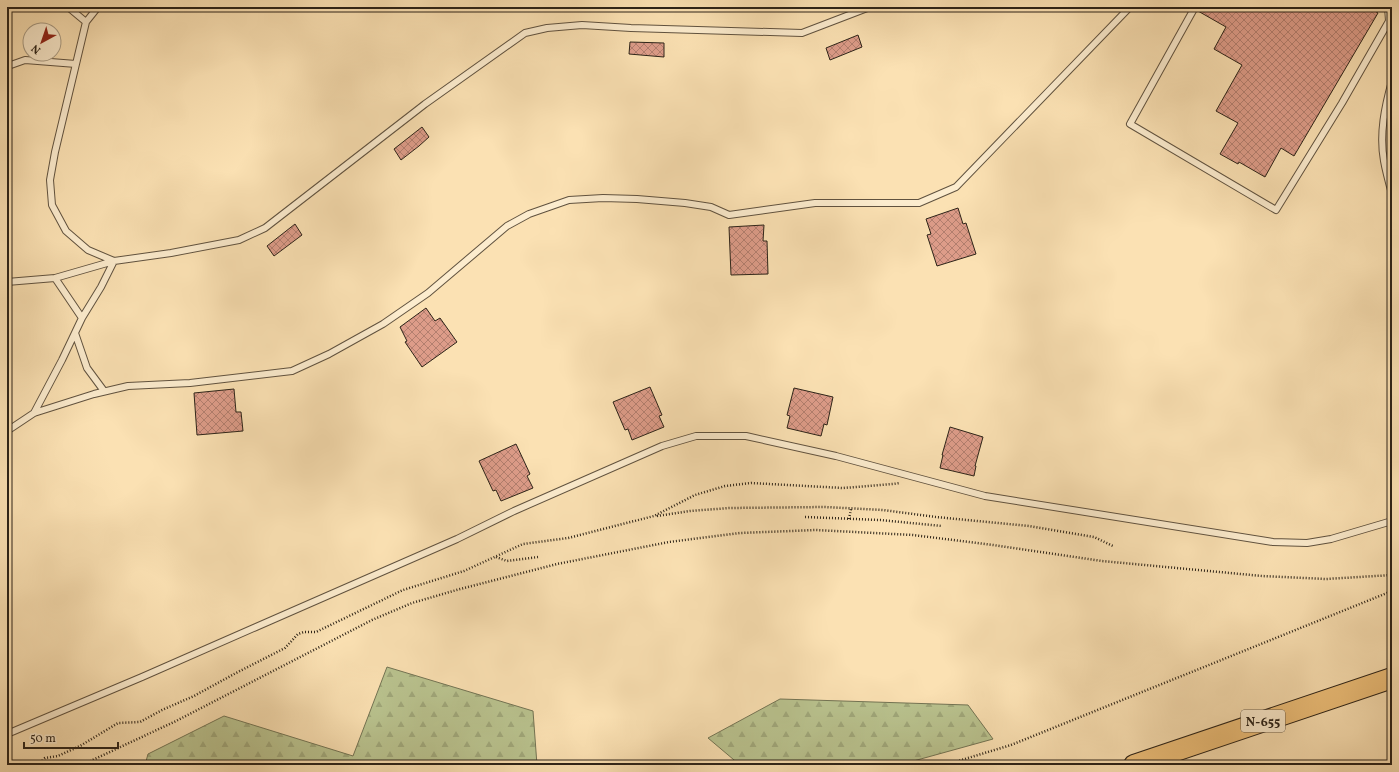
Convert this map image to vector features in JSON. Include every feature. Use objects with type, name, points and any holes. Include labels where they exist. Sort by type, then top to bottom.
[{"type":"highway","name":"N-655","points":[[1134,765],[1392,678]]},
{"type":"lane","points":[[68,7],[86,22]]},
{"type":"lane","points":[[98,7],[86,22],[55,152],[50,180],[52,205],[66,230],[88,250],[114,261]]},
{"type":"lane","points":[[7,282],[55,278],[114,261],[171,253],[239,240],[265,228],[425,104],[526,32],[547,28],[582,25],[631,28],[802,33],[870,7]]},
{"type":"lane","points":[[7,432],[34,413],[104,391],[128,386],[190,383],[292,371],[329,354],[383,324],[428,293],[507,226],[529,214],[570,200],[603,198],[672,202],[711,207],[729,215],[815,203],[919,203],[956,186],[1130,7]]},
{"type":"lane","points":[[1195,7],[1130,124],[1276,210],[1342,103],[1389,21],[1388,7]]},
{"type":"lane","points":[[8,66],[25,60],[76,64]]},
{"type":"lane","points":[[1392,80],[1386,100],[1383,130],[1384,159],[1392,194]]},
{"type":"lane","points":[[34,413],[82,318],[101,287],[114,261]]},
{"type":"lane","points":[[55,278],[82,318]]},
{"type":"lane","points":[[75,333],[87,368],[104,391]]},
{"type":"lane","points":[[7,734],[142,678],[662,446],[696,436],[746,436],[836,456],[985,496],[1273,542],[1307,543],[1331,539],[1392,521]]},
{"type":"path","points":[[654,516],[695,495],[725,486],[751,483],[843,488],[893,484],[916,478]]},
{"type":"path","points":[[38,765],[45,758],[58,756],[80,746],[118,723],[140,722],[162,710],[194,696],[285,648],[298,634],[304,632],[316,632],[403,590],[464,571],[523,544],[568,538],[654,516],[729,508],[826,507],[883,510],[1029,526],[1094,537],[1113,546]]},
{"type":"path","points":[[849,518],[851,509]]},
{"type":"path","points":[[805,517],[849,518],[942,526]]},
{"type":"path","points":[[82,765],[176,721],[372,620],[412,603],[557,564],[669,542],[740,533],[816,530],[913,536],[993,545],[1102,561],[1262,576],[1326,579],[1392,575]]},
{"type":"path","points":[[495,557],[507,561],[538,556]]},
{"type":"path","points":[[945,765],[1011,745],[1392,591]]},
{"type":"green space","points":[[387,667],[533,711],[537,765],[145,765],[148,754],[224,716],[353,756]]},
{"type":"green space","points":[[780,699],[968,705],[993,739],[899,765],[740,765],[708,738]]},
{"type":"building","points":[[1199,7],[1368,7],[1378,13],[1294,156],[1281,148],[1265,177],[1239,162],[1238,164],[1220,154],[1238,123],[1216,111],[1242,65],[1214,49],[1226,27],[1198,11]]},
{"type":"building","points":[[858,35],[862,47],[830,60],[826,48]]},
{"type":"building","points":[[630,42],[664,43],[664,57],[629,54]]},
{"type":"building","points":[[422,127],[429,137],[401,160],[394,149]]},
{"type":"building","points":[[958,208],[963,224],[966,223],[976,254],[937,266],[927,235],[931,234],[926,219]]},
{"type":"building","points":[[295,224],[302,235],[274,256],[267,246]]},
{"type":"building","points":[[764,225],[763,241],[767,241],[768,274],[731,275],[729,227]]},
{"type":"building","points":[[426,308],[435,321],[440,318],[457,342],[422,367],[405,342],[407,341],[400,327]]},
{"type":"building","points":[[650,387],[662,415],[659,416],[664,427],[632,440],[628,429],[625,430],[613,402]]},
{"type":"building","points":[[794,388],[833,397],[827,425],[824,424],[821,436],[787,428],[790,416],[787,415]]},
{"type":"building","points":[[234,389],[236,412],[241,412],[243,431],[197,435],[194,393]]},
{"type":"building","points":[[950,427],[983,437],[975,466],[974,476],[940,468]]},
{"type":"building","points":[[516,444],[530,474],[527,476],[533,488],[501,501],[496,490],[493,491],[479,461]]}]
